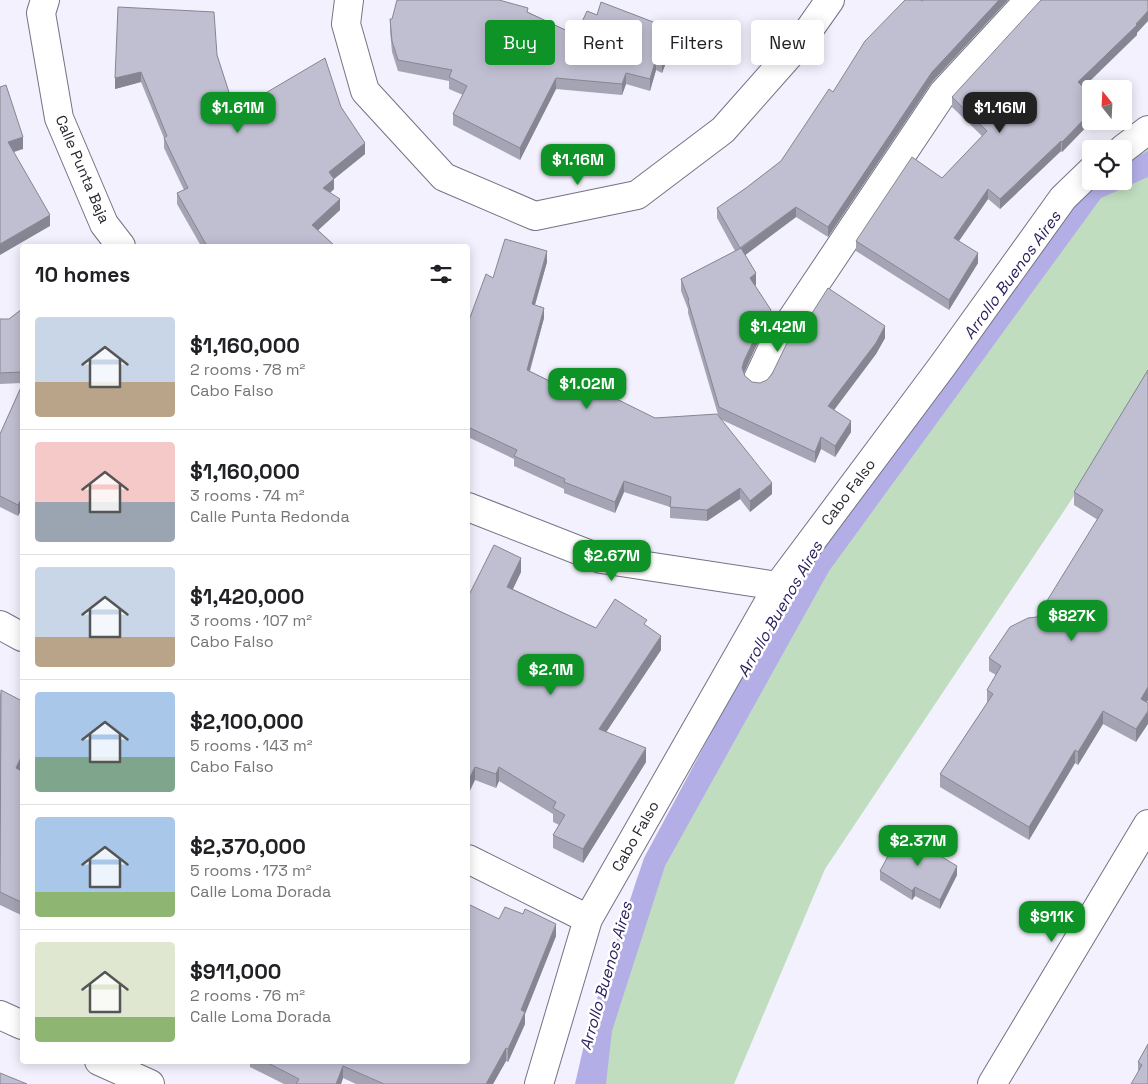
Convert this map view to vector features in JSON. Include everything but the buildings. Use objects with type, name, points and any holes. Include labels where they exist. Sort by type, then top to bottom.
[{"type":"street","name":"Calle Punta Baja","points":[[45,0],[41,13],[59,118],[104,224],[119,244]]},
{"type":"street","points":[[349,0],[346,24],[365,91],[444,177],[535,216],[637,195],[723,130],[799,44],[830,0]]},
{"type":"street","points":[[758,379],[773,347],[943,93],[1029,0]]},
{"type":"street","points":[[1132,142],[1148,130]]},
{"type":"street","name":"Cabo Falso","points":[[539,1084],[588,919],[778,586],[943,365],[1063,198],[1082,180]]},
{"type":"street","points":[[470,508],[601,559],[778,586]]},
{"type":"street","points":[[0,625],[20,635]]},
{"type":"street","points":[[992,1084],[1148,824]]},
{"type":"street","points":[[470,860],[588,919]]},
{"type":"street","points":[[0,1015],[20,1024]]},
{"type":"street","points":[[106,1064],[150,1084]]},
{"type":"green space","points":[[1148,140],[1148,385],[825,869],[734,1084],[580,1084],[637,878],[808,557],[1084,190],[1132,190],[1132,151]]},
{"type":"water","points":[[1148,151],[1148,177],[1132,184],[1132,159]]},
{"type":"water","name":"Arrollo Buenos Aires","points":[[1084,190],[1119,190],[1101,198],[829,571],[665,866],[612,1031],[606,1084],[575,1084],[589,1023],[644,858],[797,573]]}]
